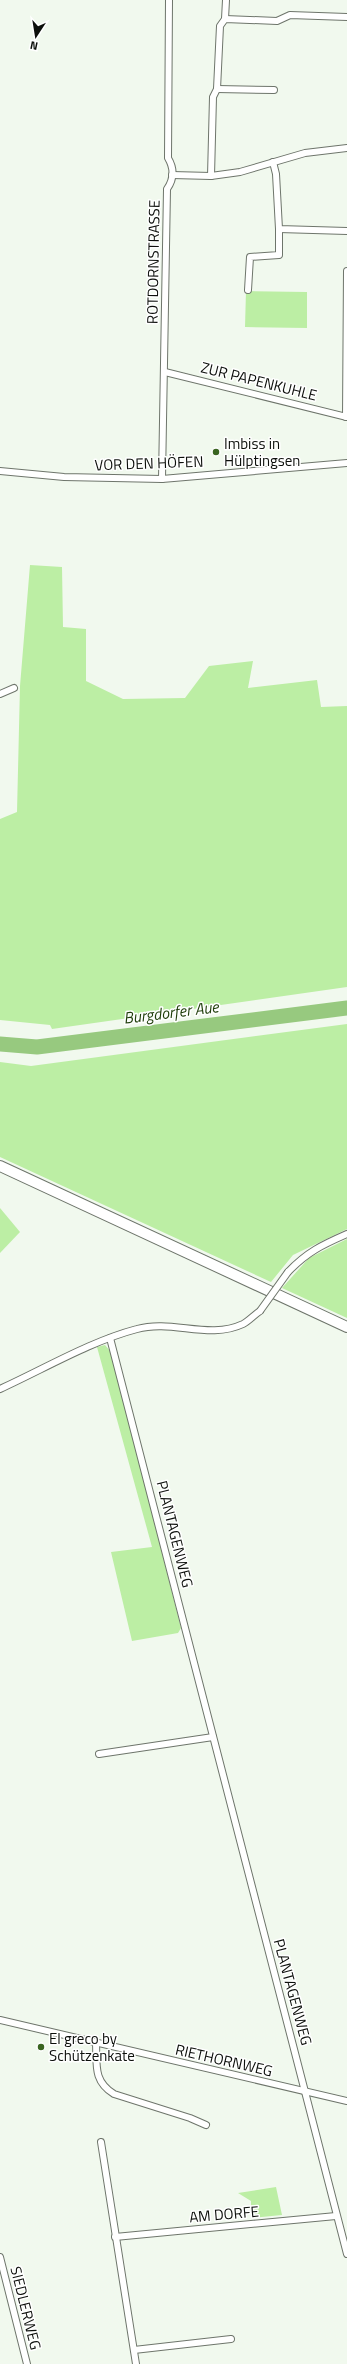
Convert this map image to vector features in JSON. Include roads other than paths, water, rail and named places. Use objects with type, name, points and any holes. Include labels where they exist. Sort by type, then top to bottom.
[{"type":"main road","points":[[0,1166],[347,1327]]},
{"type":"street","name":"ROTDORNSTRASSE","points":[[162,478],[167,189],[172,182],[172,165],[168,158],[169,0]]},
{"type":"street","points":[[211,176],[213,97],[217,89],[220,26],[225,19],[226,0]]},
{"type":"street","points":[[225,19],[277,20],[290,15],[347,17]]},
{"type":"street","points":[[217,89],[274,90]]},
{"type":"street","points":[[172,175],[211,176],[240,172],[305,153],[347,148]]},
{"type":"street","points":[[248,290],[250,257],[279,255],[276,174],[273,162]]},
{"type":"street","points":[[279,229],[347,231]]},
{"type":"street","name":"ZUR PAPENKUHLE","points":[[165,372],[346,417],[347,271]]},
{"type":"street","name":"VOR DEN HÖFEN","points":[[0,471],[64,477],[162,478],[347,463]]},
{"type":"street","points":[[0,694],[14,688]]},
{"type":"street","points":[[0,1389],[110,1338],[152,1325],[225,1329],[243,1324],[260,1311],[288,1272],[303,1256],[317,1246],[347,1234]]},
{"type":"street","name":"PLANTAGENWEG","points":[[110,1338],[306,2092],[336,2216],[346,2244],[347,2254]]},
{"type":"street","points":[[99,1754],[213,1737]]},
{"type":"street","name":"RIETHORNWEG","points":[[0,2020],[347,2101]]},
{"type":"street","points":[[96,2043],[97,2073],[103,2088],[114,2094],[190,2118],[206,2125]]},
{"type":"street","points":[[101,2142],[136,2364]]},
{"type":"street","name":"AM DORFE","points":[[115,2237],[336,2216]]},
{"type":"street","name":"SIEDLERWEG","points":[[0,2258],[27,2364]]},
{"type":"street","points":[[134,2350],[231,2339]]},
{"type":"waterway","name":"Burgdorfer Aue","points":[[0,1044],[37,1047],[347,1008]]},
{"type":"place","name":"Imbiss in Hülptingsen","points":[[216,452]]},
{"type":"place","name":"El greco by Schützenkate","points":[[41,2047]]}]
